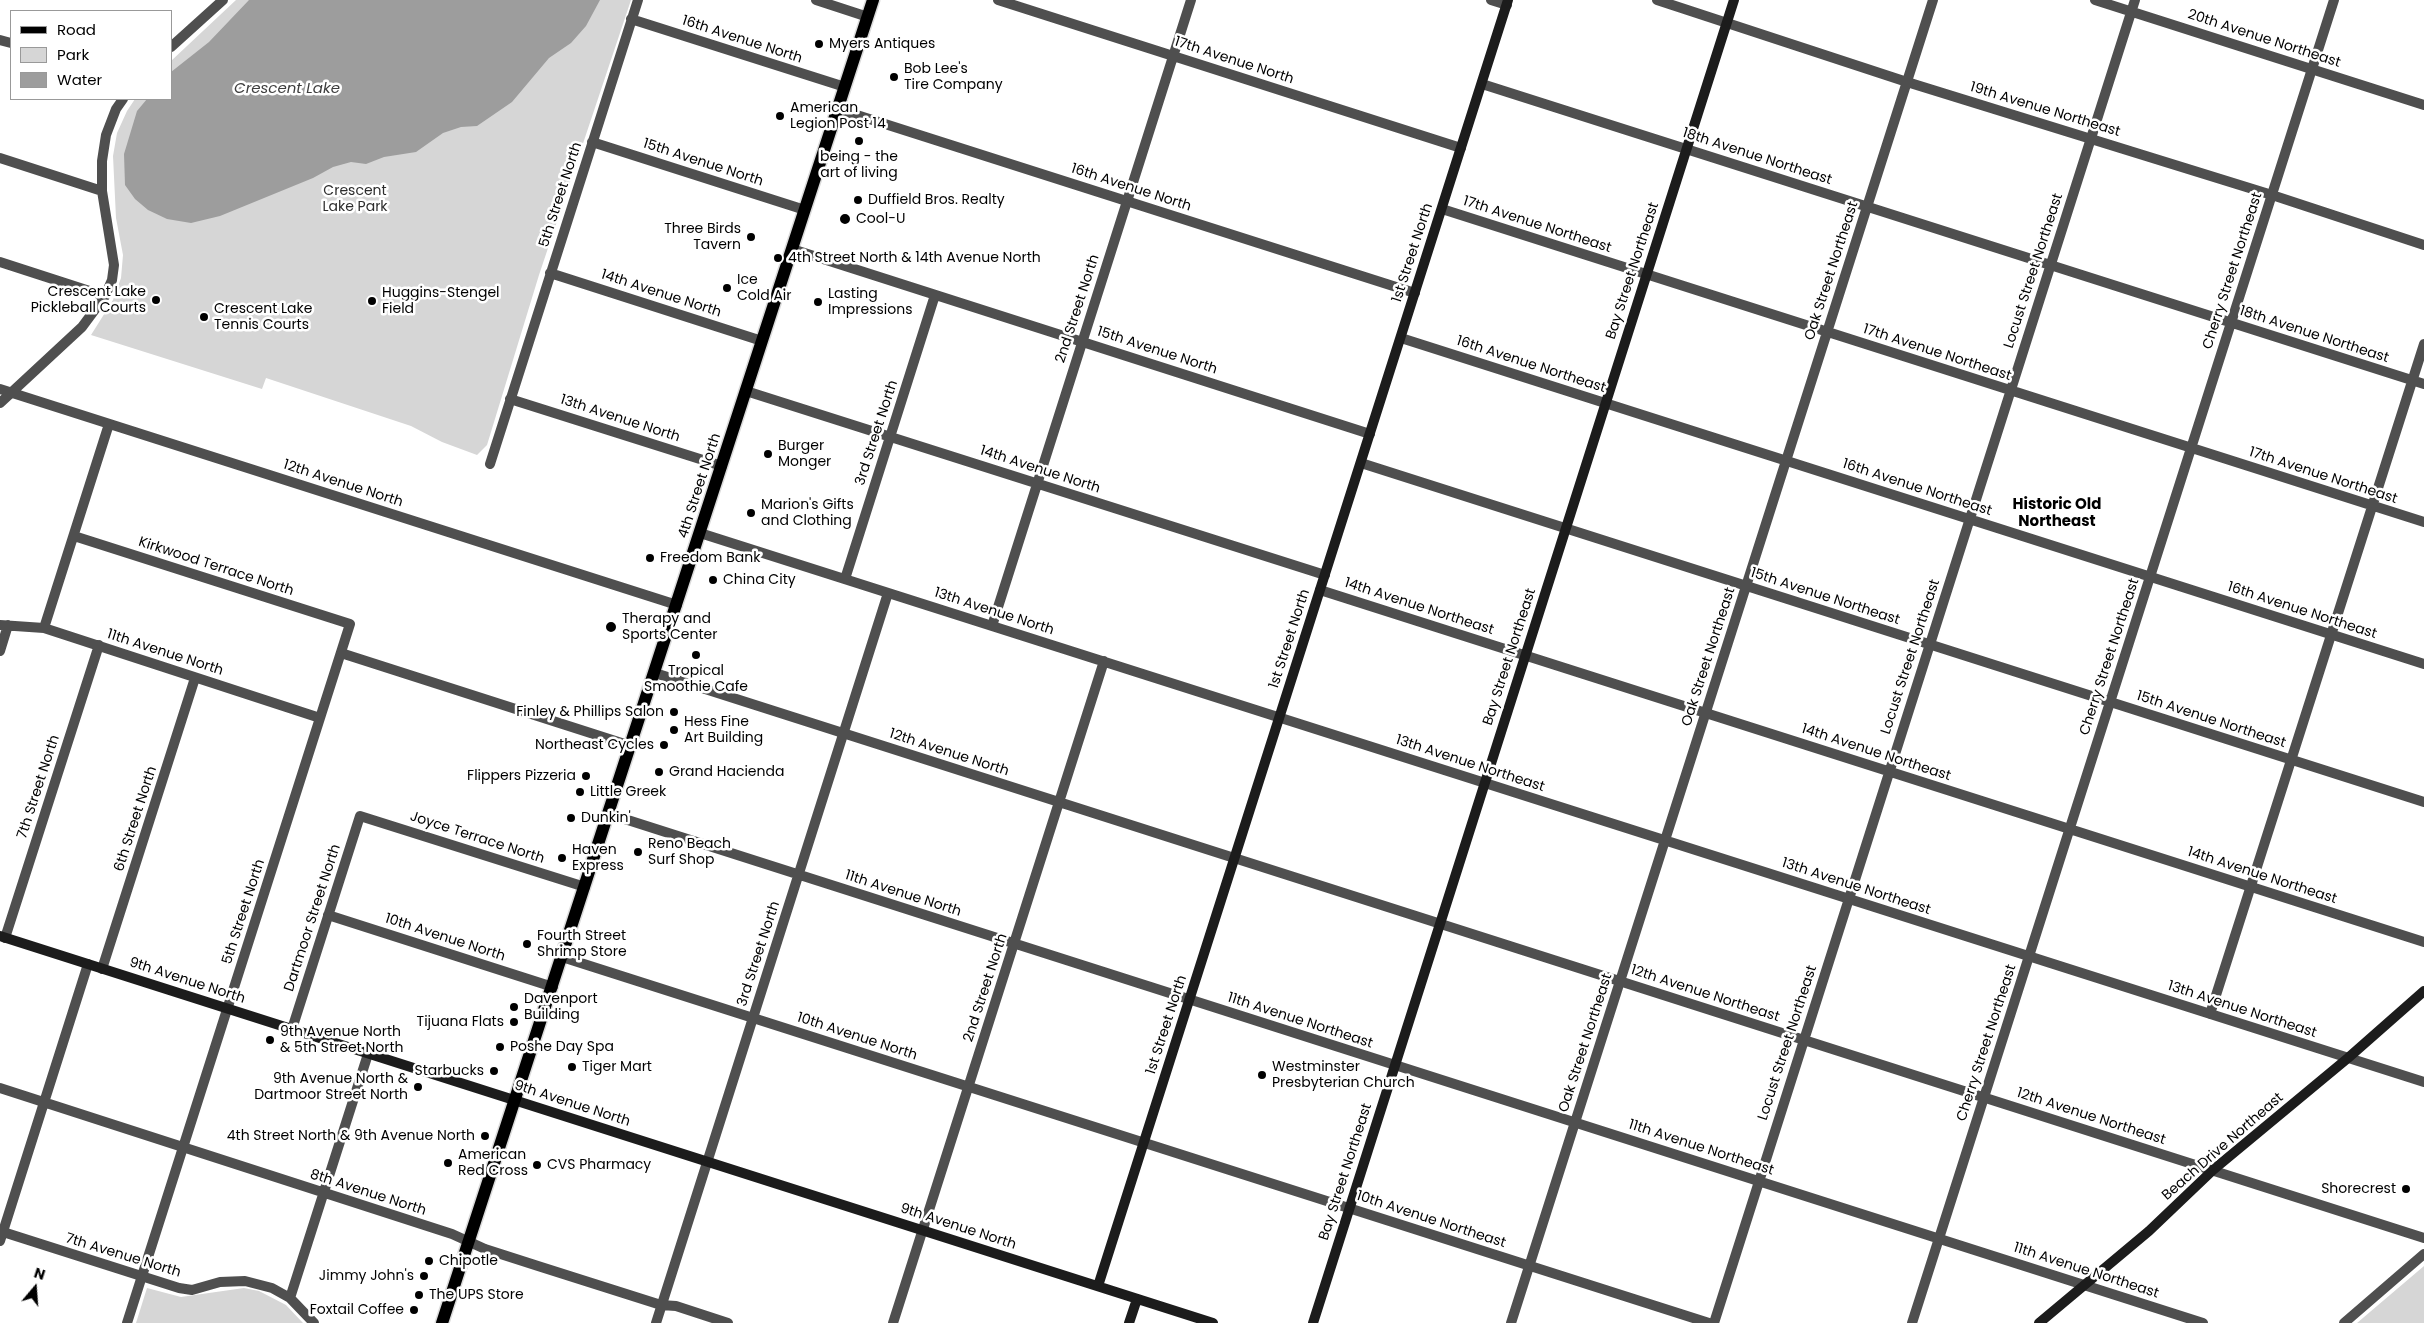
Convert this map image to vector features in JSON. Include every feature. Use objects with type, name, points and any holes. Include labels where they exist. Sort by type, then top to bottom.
[{"type":"main road","name":"4th Street North","points":[[442,1323],[516,1101],[873,0]]},
{"type":"street","points":[[172,46],[222,0]]},
{"type":"street","name":"5th Street North","points":[[490,464],[638,0]]},
{"type":"street","points":[[816,0],[868,16]]},
{"type":"street","name":"17th Avenue North","points":[[998,0],[1461,148]]},
{"type":"street","name":"2nd Street North","points":[[992,626],[1191,0]]},
{"type":"street","points":[[1491,0],[1507,3]]},
{"type":"street","name":"19th Avenue Northeast","points":[[1657,0],[1907,82],[2272,195],[2424,245]]},
{"type":"street","name":"Bay Street Northeast","points":[[1313,1323],[1734,0]]},
{"type":"street","name":"Oak Street Northeast","points":[[1511,1323],[1933,0]]},
{"type":"street","name":"20th Avenue Northeast","points":[[2095,0],[2424,105]]},
{"type":"street","name":"Locust Street Northeast","points":[[1714,1323],[2135,0]]},
{"type":"street","name":"Cherry Street Northeast","points":[[1912,1323],[2334,0]]},
{"type":"street","name":"1st Street North","points":[[1098,1286],[1507,3]]},
{"type":"street","name":"16th Avenue North","points":[[632,19],[845,87]]},
{"type":"street","name":"18th Avenue Northeast","points":[[1482,84],[2424,384]]},
{"type":"street","points":[[0,403],[82,327],[105,296],[112,280],[114,265],[102,191],[102,161],[106,135],[123,100]]},
{"type":"street","name":"16th Avenue North","points":[[838,109],[1415,293]]},
{"type":"street","name":"15th Avenue North","points":[[592,142],[805,210]]},
{"type":"street","points":[[0,158],[102,191]]},
{"type":"street","name":"17th Avenue Northeast","points":[[1442,209],[2424,522]]},
{"type":"street","name":"15th Avenue North","points":[[792,249],[1370,434]]},
{"type":"street","points":[[0,262],[105,296]]},
{"type":"street","name":"14th Avenue North","points":[[550,273],[762,341]]},
{"type":"street","name":"3rd Street North","points":[[845,579],[935,295]]},
{"type":"street","name":"16th Avenue Northeast","points":[[1401,338],[2424,664]]},
{"type":"street","points":[[2210,1014],[2424,344]]},
{"type":"street","name":"12th Avenue North","points":[[0,389],[677,604]]},
{"type":"street","name":"14th Avenue North","points":[[746,391],[1325,575]]},
{"type":"street","name":"13th Avenue North","points":[[510,399],[722,466]]},
{"type":"street","points":[[44,628],[110,424]]},
{"type":"street","name":"15th Avenue Northeast","points":[[1361,463],[2424,802]]},
{"type":"street","name":"13th Avenue North","points":[[700,532],[1280,717]]},
{"type":"street","name":"Kirkwood Terrace North","points":[[74,536],[350,624]]},
{"type":"street","name":"14th Avenue Northeast","points":[[1320,590],[2424,942]]},
{"type":"street","name":"3rd Street North","points":[[656,1323],[888,593]]},
{"type":"street","name":"5th Street North","points":[[127,1323],[350,624]]},
{"type":"street","points":[[0,651],[4,625]]},
{"type":"street","name":"11th Avenue North","points":[[4,625],[44,628],[320,718]]},
{"type":"street","name":"7th Street North","points":[[3,937],[99,645]]},
{"type":"street","points":[[341,653],[631,746]]},
{"type":"street","name":"2nd Street North","points":[[893,1323],[1104,661]]},
{"type":"street","name":"12th Avenue North","points":[[654,673],[1235,858]]},
{"type":"street","name":"6th Street North","points":[[102,969],[195,678]]},
{"type":"street","name":"13th Avenue Northeast","points":[[1280,717],[2424,1082]]},
{"type":"street","name":"11th Avenue North","points":[[609,814],[1190,1000]]},
{"type":"street","name":"Joyce Terrace North","points":[[360,816],[585,888]]},
{"type":"street","name":"Dartmoor Street North","points":[[292,1029],[360,816]]},
{"type":"street","name":"12th Avenue Northeast","points":[[1235,858],[2424,1238]]},
{"type":"street","name":"10th Avenue North","points":[[328,915],[553,987]]},
{"type":"street","name":"9th Avenue North","points":[[3,937],[1213,1323]]},
{"type":"street","name":"10th Avenue North","points":[[562,957],[1144,1143]]},
{"type":"street","points":[[1,1235],[88,964]]},
{"type":"street","name":"Beach Drive Northeast","points":[[2039,1323],[2149,1231],[2213,1170],[2348,1058],[2424,991]]},
{"type":"street","name":"11th Avenue Northeast","points":[[1190,1000],[2203,1323]]},
{"type":"street","points":[[290,1298],[368,1054]]},
{"type":"street","name":"8th Avenue North","points":[[0,1088],[324,1193],[470,1242],[485,1249],[661,1305],[676,1306],[728,1323]]},
{"type":"street","name":"10th Avenue Northeast","points":[[1144,1143],[1709,1323]]},
{"type":"street","name":"7th Avenue North","points":[[1,1235],[179,1288],[192,1290],[220,1282],[245,1281],[272,1288],[290,1298],[314,1323]]},
{"type":"street","points":[[2344,1323],[2424,1254]]},
{"type":"street","points":[[1129,1323],[1136,1299]]},
{"type":"green space","name":"Crescent Lake Park","points":[[236,0],[631,0],[539,275],[487,445],[477,455],[442,442],[411,426],[266,378],[262,389],[91,335],[113,300],[121,278],[123,255],[116,218],[113,156],[117,133],[134,100],[172,100],[172,60]]},
{"type":"green space","points":[[2424,1266],[2424,1323],[2357,1323]]},
{"type":"green space","points":[[147,1288],[181,1297],[244,1288],[259,1291],[286,1305],[303,1323],[136,1323]]},
{"type":"water","name":"Crescent Lake","points":[[249,0],[600,0],[586,26],[571,43],[549,58],[512,102],[477,126],[461,127],[443,133],[416,152],[384,157],[366,164],[351,162],[333,167],[313,178],[220,216],[191,223],[167,219],[148,210],[135,199],[125,185],[124,154],[137,111],[146,100],[172,100],[172,71],[209,42]]},
{"type":"place","name":"Myers Antiques","points":[[819,44]]},
{"type":"place","name":"Bob Lee's Tire Company","points":[[894,77]]},
{"type":"place","name":"American Legion Post 14","points":[[780,116]]},
{"type":"place","name":"being - the art of living","points":[[859,141]]},
{"type":"place","name":"Duffield Bros. Realty","points":[[858,200]]},
{"type":"place","name":"Cool-U","points":[[845,219]]},
{"type":"place","name":"Three Birds Tavern","points":[[751,237]]},
{"type":"place","name":"4th Street North & 14th Avenue North","points":[[778,258]]},
{"type":"place","name":"Ice Cold Air","points":[[727,288]]},
{"type":"place","name":"Crescent Lake Pickleball Courts","points":[[156,300]]},
{"type":"place","name":"Huggins-Stengel Field","points":[[372,301]]},
{"type":"place","name":"Lasting Impressions","points":[[818,302]]},
{"type":"place","name":"Crescent Lake Tennis Courts","points":[[204,317]]},
{"type":"place","name":"Burger Monger","points":[[768,454]]},
{"type":"place","name":"Marion's Gifts and Clothing","points":[[751,513]]},
{"type":"place","name":"Freedom Bank","points":[[650,558]]},
{"type":"place","name":"China City","points":[[713,580]]},
{"type":"place","name":"Therapy and Sports Center","points":[[611,627]]},
{"type":"place","name":"Tropical Smoothie Cafe","points":[[696,655]]},
{"type":"place","name":"Finley & Phillips Salon","points":[[674,712]]},
{"type":"place","name":"Hess Fine Art Building","points":[[674,730]]},
{"type":"place","name":"Northeast Cycles","points":[[664,745]]},
{"type":"place","name":"Grand Hacienda","points":[[659,772]]},
{"type":"place","name":"Flippers Pizzeria","points":[[586,776]]},
{"type":"place","name":"Little Greek","points":[[580,792]]},
{"type":"place","name":"Dunkin'","points":[[571,818]]},
{"type":"place","name":"Reno Beach Surf Shop","points":[[638,852]]},
{"type":"place","name":"Haven Express","points":[[562,858]]},
{"type":"place","name":"Fourth Street Shrimp Store","points":[[527,944]]},
{"type":"place","name":"Davenport Building","points":[[514,1007]]},
{"type":"place","name":"Tijuana Flats","points":[[514,1022]]},
{"type":"place","name":"9th Avenue North & 5th Street North","points":[[270,1040]]},
{"type":"place","name":"Poshe Day Spa","points":[[500,1047]]},
{"type":"place","name":"Tiger Mart","points":[[572,1067]]},
{"type":"place","name":"Starbucks","points":[[494,1071]]},
{"type":"place","name":"Westminster Presbyterian Church","points":[[1262,1075]]},
{"type":"place","name":"9th Avenue North & Dartmoor Street North","points":[[418,1087]]},
{"type":"place","name":"4th Street North & 9th Avenue North","points":[[485,1136]]},
{"type":"place","name":"American Red Cross","points":[[448,1163]]},
{"type":"place","name":"CVS Pharmacy","points":[[537,1165]]},
{"type":"place","name":"Shorecrest","points":[[2406,1189]]},
{"type":"place","name":"Chipotle","points":[[429,1261]]},
{"type":"place","name":"Jimmy John's","points":[[424,1276]]},
{"type":"place","name":"The UPS Store","points":[[419,1295]]},
{"type":"place","name":"Foxtail Coffee","points":[[414,1310]]},
{"type":"district","name":"Historic Old Northeast","points":[[2057,514]]}]
